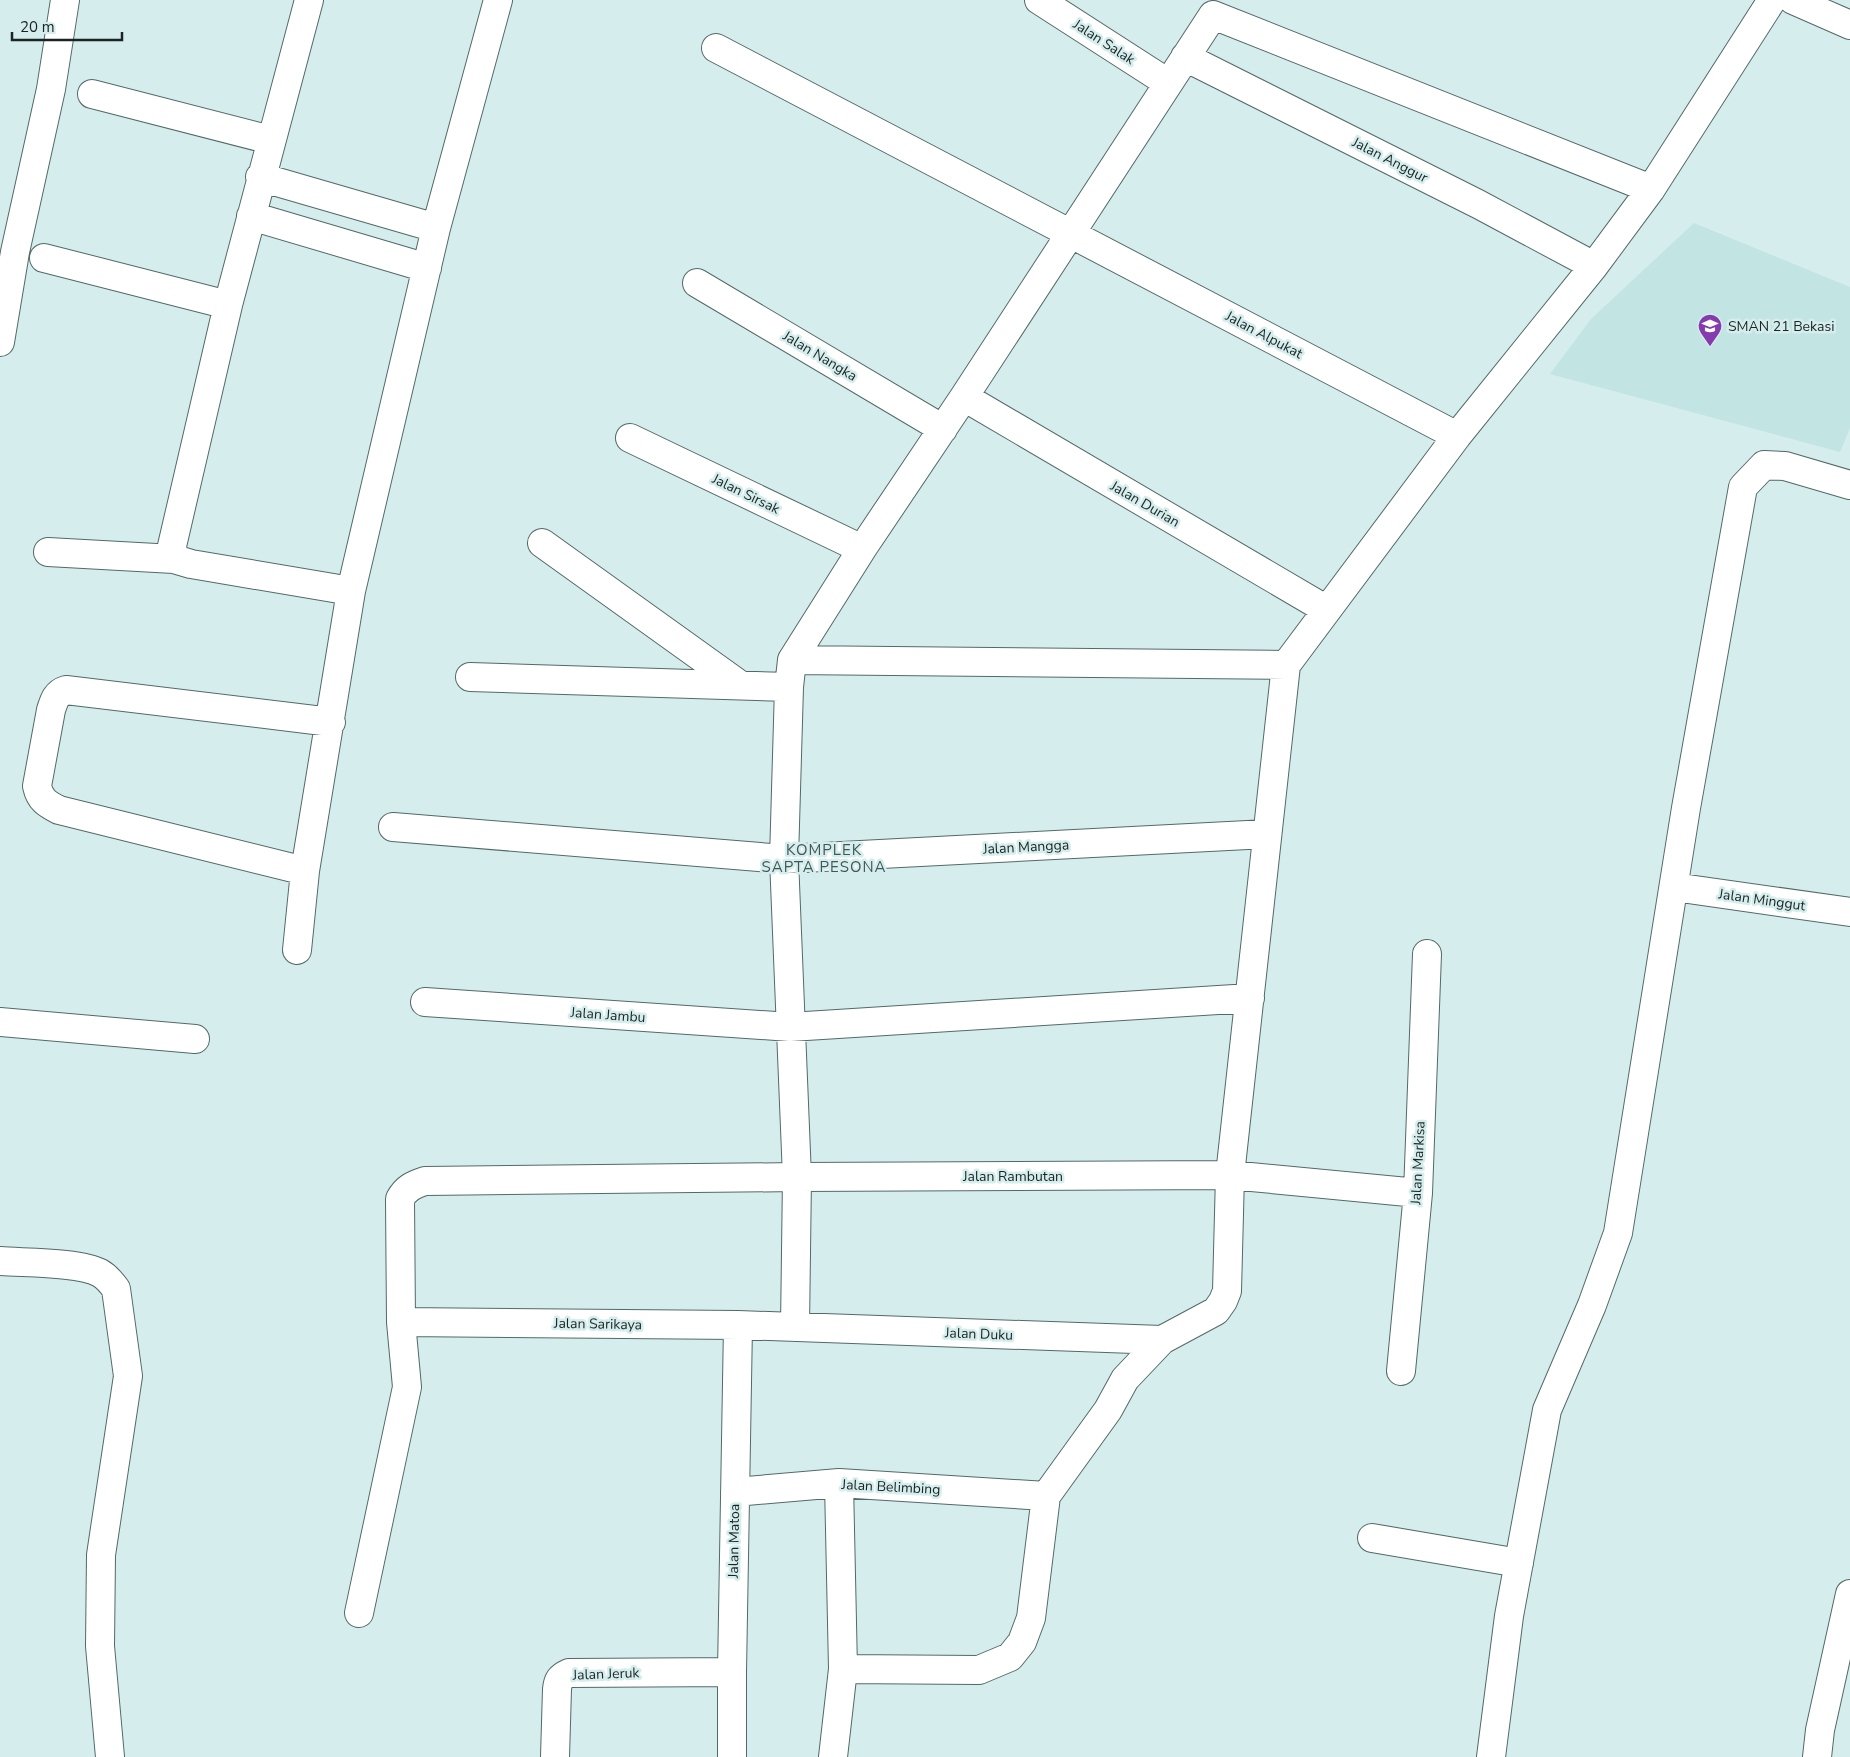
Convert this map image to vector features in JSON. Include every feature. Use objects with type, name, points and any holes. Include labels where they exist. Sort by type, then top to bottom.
[{"type":"street","points":[[0,342],[15,252],[50,89],[65,0]]},
{"type":"street","points":[[174,559],[172,546],[175,528],[228,305],[260,177],[309,0]]},
{"type":"street","points":[[297,950],[305,871],[331,722],[351,591],[436,228],[498,0]]},
{"type":"street","name":"Jalan Salak","points":[[1039,0],[1168,83]]},
{"type":"street","points":[[843,1669],[978,1670],[1010,1657],[1022,1642],[1031,1618],[1046,1496],[1108,1410],[1125,1379],[1162,1340],[1216,1311],[1223,1301],[1227,1291],[1230,1175],[1286,665],[1457,436],[1594,266],[1651,189],[1776,1],[1850,25]]},
{"type":"street","points":[[795,1327],[797,1177],[784,859],[789,687],[792,660],[1216,7],[1651,189]]},
{"type":"street","name":"Jalan Alpukat","points":[[716,48],[1457,436]]},
{"type":"street","name":"Jalan Anggur","points":[[1185,57],[1478,204],[1594,266]]},
{"type":"street","points":[[92,94],[271,140]]},
{"type":"street","points":[[260,177],[436,228]]},
{"type":"street","points":[[251,216],[427,268]]},
{"type":"street","points":[[44,258],[228,305]]},
{"type":"street","name":"Jalan Nangka","points":[[697,283],[943,430]]},
{"type":"street","name":"Jalan Durian","points":[[964,397],[1327,610]]},
{"type":"street","name":"Jalan Sirsak","points":[[630,438],[862,550]]},
{"type":"street","points":[[1492,1757],[1509,1616],[1548,1410],[1592,1305],[1618,1233],[1686,808],[1743,487],[1764,465],[1785,466],[1850,486]]},
{"type":"street","points":[[542,543],[740,685]]},
{"type":"street","points":[[48,552],[174,559],[191,564],[351,591]]},
{"type":"street","points":[[792,660],[1286,665]]},
{"type":"street","points":[[470,677],[789,687]]},
{"type":"street","points":[[305,871],[59,810],[48,804],[40,797],[37,786],[50,710],[60,692],[66,690],[331,722]]},
{"type":"street","name":"Jalan Mangga","points":[[393,827],[784,859],[1267,834]]},
{"type":"street","name":"Jalan Minggut","points":[[1674,887],[1850,912]]},
{"type":"street","name":"Jalan Markisa","points":[[1401,1371],[1418,1193],[1427,954]]},
{"type":"street","name":"Jalan Jambu","points":[[425,1002],[790,1027],[1250,998]]},
{"type":"street","points":[[0,1022],[195,1039]]},
{"type":"street","name":"Jalan Rambutan","points":[[359,1613],[407,1387],[400,1322],[400,1199],[404,1191],[412,1185],[425,1181],[1230,1175],[1418,1193]]},
{"type":"street","points":[[0,1261],[83,1267],[108,1278],[116,1289],[128,1376],[102,1555],[100,1646],[110,1757]]},
{"type":"street","name":"Jalan Sarikaya","points":[[400,1322],[795,1327]]},
{"type":"street","name":"Jalan Matoa","points":[[732,1757],[738,1325]]},
{"type":"street","name":"Jalan Duku","points":[[795,1327],[1162,1340]]},
{"type":"street","points":[[832,1757],[843,1669],[839,1483]]},
{"type":"street","name":"Jalan Belimbing","points":[[735,1492],[839,1483],[1046,1496]]},
{"type":"street","points":[[1372,1538],[1519,1563]]},
{"type":"street","points":[[1817,1757],[1820,1730],[1850,1594]]},
{"type":"street","name":"Jalan Jeruk","points":[[555,1757],[558,1681],[568,1673],[732,1672]]},
{"type":"shaded area","name":"SMAN 21 Bekasi","points":[[1694,223],[1850,287],[1850,428],[1840,452],[1550,374],[1591,319]]},
{"type":"place","name":"SMAN 21 Bekasi","points":[[1710,347]]},
{"type":"district","name":"KOMPLEK SAPTA PESONA","points":[[824,858]]}]
